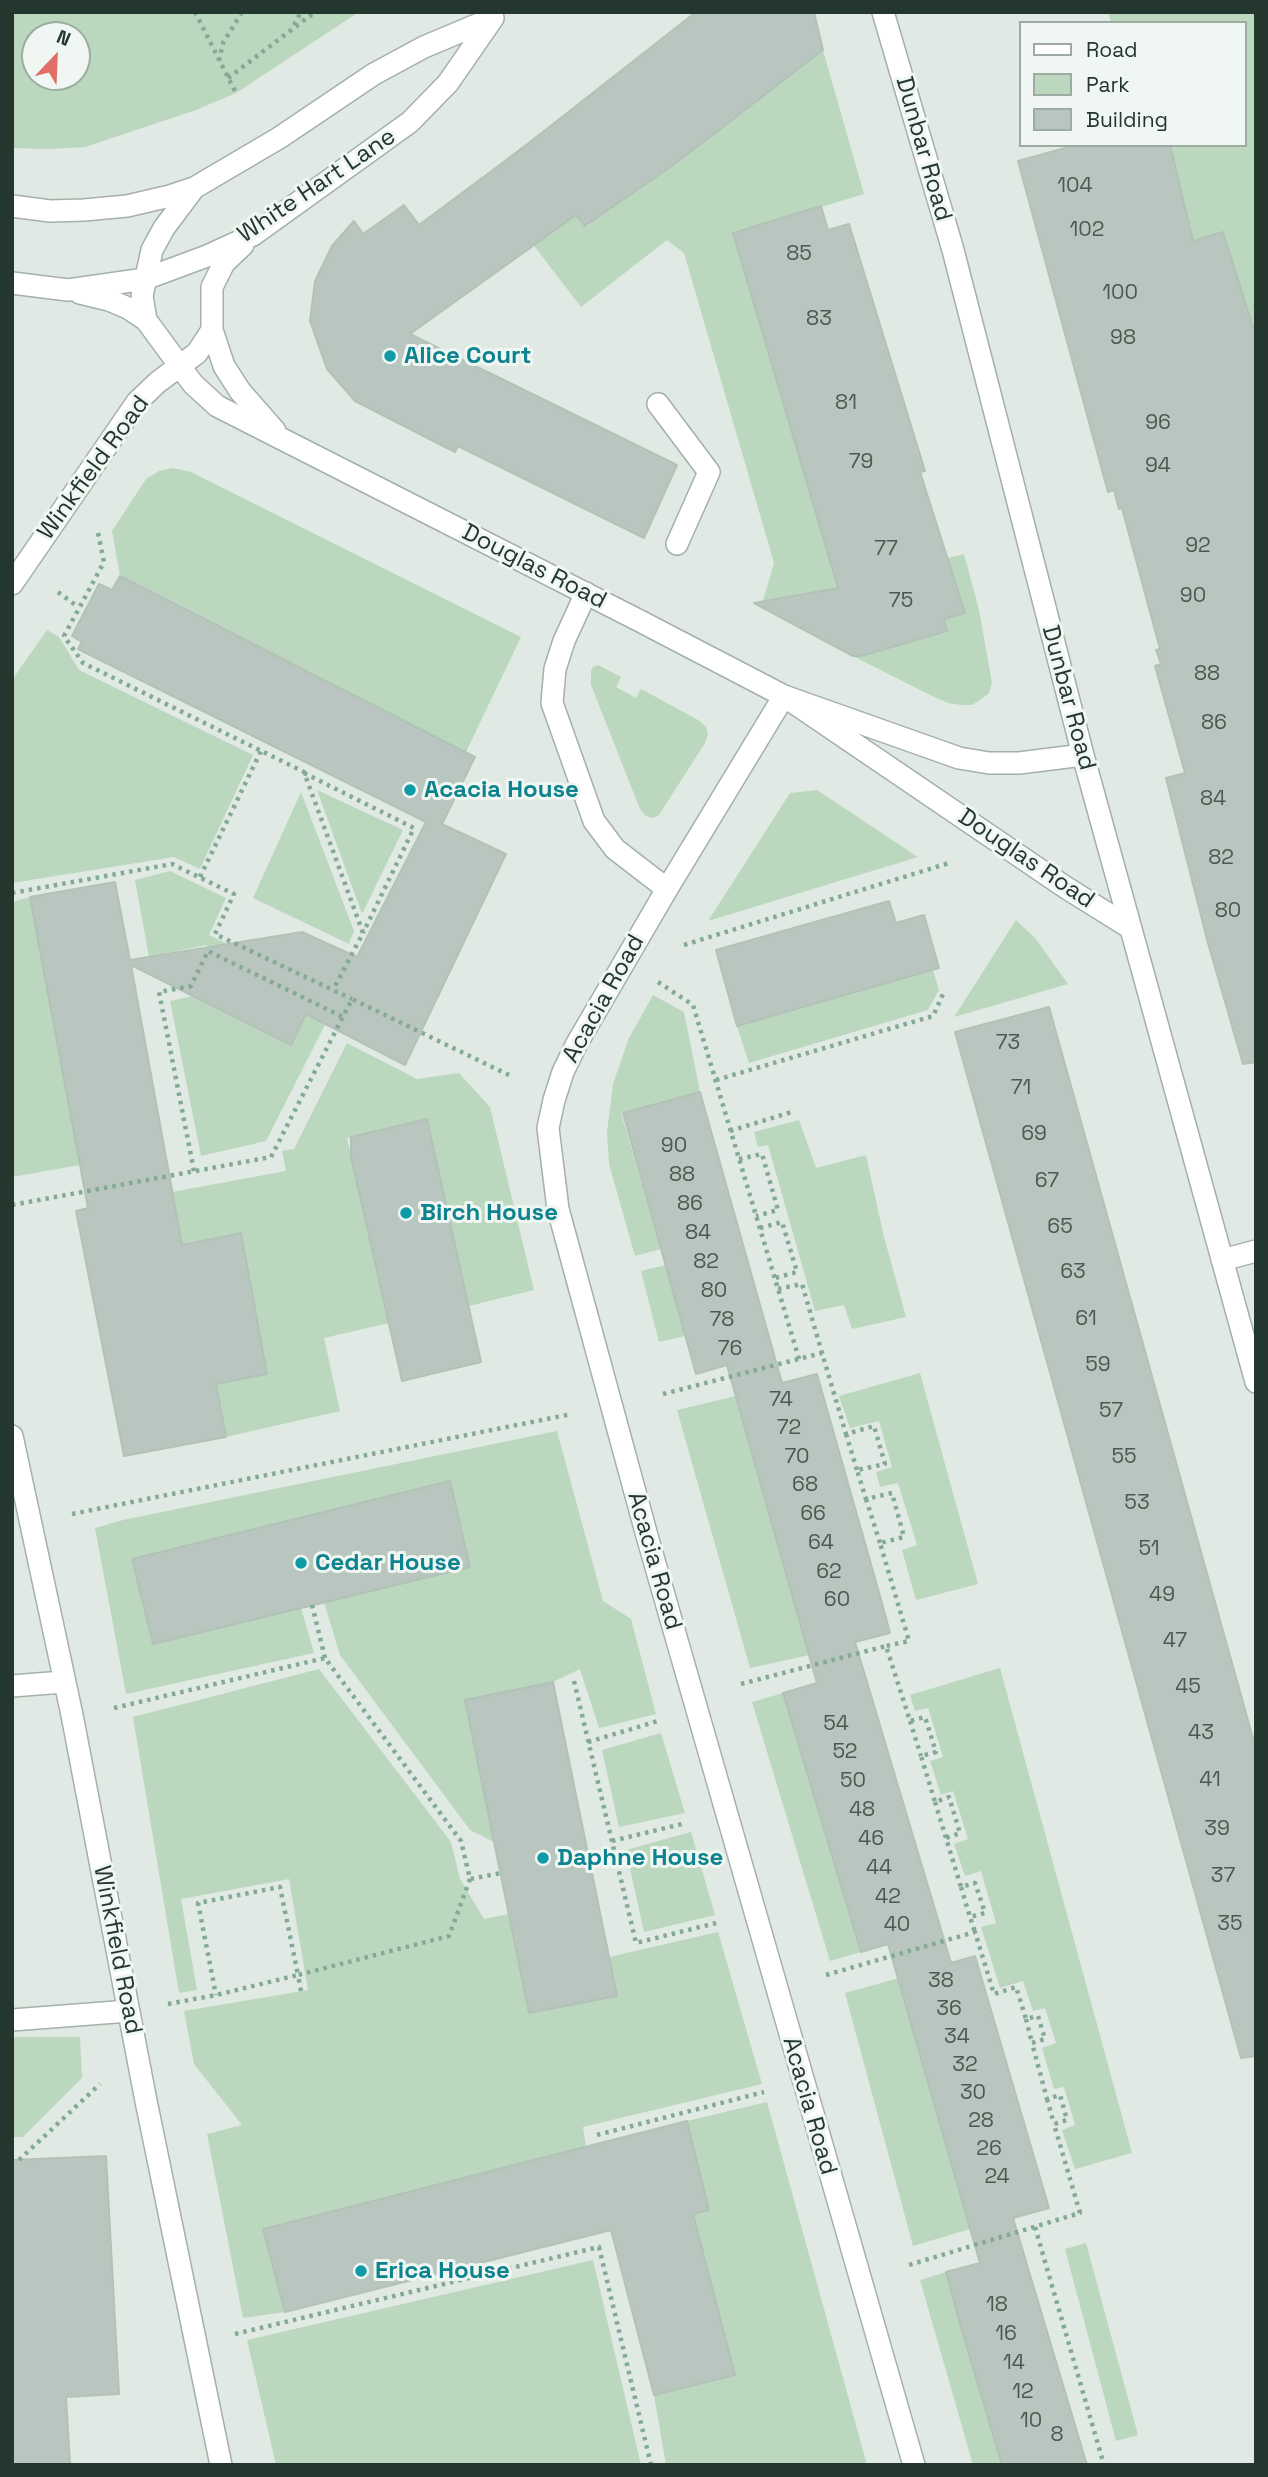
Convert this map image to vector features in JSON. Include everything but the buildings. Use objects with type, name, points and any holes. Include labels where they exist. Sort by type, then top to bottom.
[{"type":"street","name":"Dunbar Road","points":[[883,12],[953,250],[1129,927],[1256,1382]]},
{"type":"street","name":"White Hart Lane","points":[[12,206],[50,211],[127,206],[194,188],[279,138],[374,74],[424,47],[497,15]]},
{"type":"street","name":"White Hart Lane","points":[[12,283],[68,289],[145,279],[253,235],[410,122],[448,83],[497,15]]},
{"type":"street","points":[[146,320],[142,296],[152,250],[194,188]]},
{"type":"street","name":"Douglas Road","points":[[253,235],[224,264],[212,287],[212,330],[224,366],[240,391],[283,440]]},
{"type":"street","points":[[68,289],[109,300],[146,320]]},
{"type":"street","name":"Douglas Road","points":[[146,320],[192,384],[217,406],[784,696],[1065,887],[1129,927]]},
{"type":"street","name":"Winkfield Road","points":[[12,584],[137,402],[197,353],[212,330]]},
{"type":"street","points":[[659,404],[709,472],[677,544]]},
{"type":"street","points":[[586,593],[564,641],[555,669],[552,703],[594,821],[615,849],[667,889]]},
{"type":"street","name":"Douglas Road","points":[[784,696],[959,758],[1019,764],[1083,755]]},
{"type":"street","name":"Acacia Road","points":[[784,696],[667,889],[563,1072],[548,1128],[558,1209],[721,1800],[914,2465]]},
{"type":"street","points":[[1222,1260],[1256,1251]]},
{"type":"street","name":"Winkfield Road","points":[[12,1436],[72,1715],[136,2050],[221,2465]]},
{"type":"street","points":[[12,1686],[64,1682]]},
{"type":"street","points":[[12,2020],[129,2011]]},
{"type":"path","points":[[195,12],[236,93]]},
{"type":"path","points":[[219,61],[223,43],[241,12]]},
{"type":"path","points":[[292,29],[301,12]]},
{"type":"path","points":[[228,78],[314,12]]},
{"type":"path","points":[[97,533],[104,562],[64,636],[83,663],[414,828],[333,990]]},
{"type":"path","points":[[58,592],[78,607]]},
{"type":"path","points":[[200,877],[261,751]]},
{"type":"path","points":[[303,772],[363,933]]},
{"type":"path","points":[[674,948],[952,862]]},
{"type":"path","points":[[12,893],[172,864],[234,894],[215,934],[513,1077]]},
{"type":"path","points":[[194,1171],[159,992],[191,986],[208,951],[343,1017]]},
{"type":"path","points":[[654,980],[693,1005],[799,1359]]},
{"type":"path","points":[[716,1080],[933,1016],[944,992]]},
{"type":"path","points":[[12,1205],[271,1157],[352,999]]},
{"type":"path","points":[[730,1130],[795,1111]]},
{"type":"path","points":[[739,1159],[762,1154],[778,1210],[757,1216]]},
{"type":"path","points":[[760,1228],[782,1222],[797,1272],[775,1278]]},
{"type":"path","points":[[741,1684],[909,1641],[802,1284],[778,1289]]},
{"type":"path","points":[[663,1394],[822,1353]]},
{"type":"path","points":[[30,1522],[581,1412]]},
{"type":"path","points":[[846,1434],[874,1426],[885,1464],[857,1470]]},
{"type":"path","points":[[866,1499],[892,1493],[904,1537],[880,1543]]},
{"type":"path","points":[[129,2011],[216,1995],[449,1937],[470,1879],[461,1841],[325,1658],[312,1605]]},
{"type":"path","points":[[886,1646],[994,1994],[1016,1987],[1080,2213],[909,2265]]},
{"type":"path","points":[[72,1715],[104,1710],[325,1658]]},
{"type":"path","points":[[574,1681],[636,1943],[724,1921]]},
{"type":"path","points":[[910,1721],[925,1717],[936,1752],[921,1756]]},
{"type":"path","points":[[588,1742],[667,1718]]},
{"type":"path","points":[[935,1802],[949,1797],[960,1833],[946,1838]]},
{"type":"path","points":[[612,1841],[696,1820]]},
{"type":"path","points":[[470,1879],[501,1873]]},
{"type":"path","points":[[961,1887],[975,1883],[985,1913],[970,1917]]},
{"type":"path","points":[[216,1995],[198,1903],[279,1887],[301,1991]]},
{"type":"path","points":[[826,1975],[975,1932]]},
{"type":"path","points":[[1026,2020],[1038,2016],[1045,2039],[1032,2043]]},
{"type":"path","points":[[19,2160],[136,2050]]},
{"type":"path","points":[[597,2134],[775,2089]]},
{"type":"path","points":[[1047,2099],[1060,2095],[1067,2120],[1054,2124]]},
{"type":"path","points":[[1035,2227],[1104,2465]]},
{"type":"path","points":[[197,2343],[599,2248],[650,2465]]},
{"type":"green space","points":[[12,12],[359,12],[236,93],[196,110],[85,147],[12,148]]},
{"type":"green space","points":[[1108,12],[1256,12],[1256,568],[1145,147],[1247,147],[1247,21],[1110,21]]},
{"type":"green space","points":[[823,50],[864,194],[734,233],[848,586],[763,601],[774,563],[684,253],[667,240],[581,307],[482,178],[524,145],[586,227]]},
{"type":"green space","points":[[173,468],[191,472],[521,637],[466,752],[120,576],[112,531],[146,479],[159,471]]},
{"type":"green space","points":[[964,554],[979,610],[992,683],[989,693],[972,705],[948,703],[855,657],[851,643],[878,651],[947,631],[944,619],[965,613],[948,558]]},
{"type":"green space","points":[[47,630],[59,637],[79,670],[253,755],[200,869],[174,857],[12,883],[12,680]]},
{"type":"green space","points":[[598,665],[621,677],[616,687],[636,698],[641,689],[700,721],[706,727],[708,734],[705,743],[659,815],[653,818],[646,816],[640,809],[591,685],[591,671]]},
{"type":"green space","points":[[317,790],[403,830],[362,914]]},
{"type":"green space","points":[[817,790],[918,857],[708,921],[790,793]]},
{"type":"green space","points":[[301,792],[354,931],[349,944],[253,898]]},
{"type":"green space","points":[[170,871],[226,898],[209,935],[317,988],[313,996],[206,945],[149,957],[135,880]]},
{"type":"green space","points":[[30,897],[80,1165],[12,1177],[12,902]]},
{"type":"green space","points":[[1016,920],[1035,938],[1068,984],[954,1017]]},
{"type":"green space","points":[[933,970],[939,990],[928,1010],[749,1063],[737,1026]]},
{"type":"green space","points":[[653,995],[684,1012],[700,1092],[621,1113],[661,1249],[635,1256],[609,1164],[607,1132],[613,1084],[629,1038]]},
{"type":"green space","points":[[193,996],[291,1045],[310,1006],[330,1015],[266,1141],[201,1156],[170,1001]]},
{"type":"green space","points":[[347,1043],[417,1079],[459,1073],[490,1107],[534,1290],[469,1306],[427,1120],[347,1138],[389,1323],[324,1338],[340,1411],[226,1437],[216,1384],[267,1374],[258,1330],[191,1290],[249,1279],[241,1234],[182,1245],[172,1192],[286,1171],[282,1151],[294,1149]]},
{"type":"green space","points":[[799,1120],[816,1168],[866,1155],[883,1233],[906,1317],[852,1329],[844,1305],[815,1311],[768,1145],[758,1147],[754,1132]]},
{"type":"green space","points":[[666,1265],[685,1336],[659,1342],[641,1271]]},
{"type":"green space","points":[[920,1373],[978,1584],[916,1600],[902,1550],[917,1545],[898,1483],[880,1487],[876,1472],[892,1467],[879,1421],[850,1428],[839,1396]]},
{"type":"green space","points":[[736,1396],[809,1655],[750,1668],[677,1410]]},
{"type":"green space","points":[[557,1431],[603,1601],[631,1619],[656,1714],[599,1728],[580,1669],[553,1682],[465,1700],[494,1842],[470,1830],[340,1655],[324,1602],[470,1567],[450,1482],[301,1608],[314,1653],[126,1694],[95,1528]]},
{"type":"green space","points":[[1000,1668],[1132,2153],[1075,2169],[1062,2130],[1075,2125],[1064,2087],[1054,2089],[1042,2048],[1056,2043],[1045,2008],[1033,2011],[1023,1981],[1000,1988],[981,1927],[996,1923],[981,1871],[965,1876],[954,1844],[968,1839],[953,1791],[941,1795],[930,1761],[943,1757],[928,1708],[915,1711],[910,1695]]},
{"type":"green space","points":[[319,1669],[451,1842],[460,1879],[484,1919],[508,1914],[529,2013],[616,1996],[609,1957],[718,1932],[762,2084],[583,2127],[586,2147],[263,2228],[285,2312],[243,2318],[207,2134],[242,2125],[194,2064],[184,2011],[308,1990],[289,1879],[181,1899],[197,1990],[179,1993],[133,1717]]},
{"type":"green space","points":[[783,1693],[861,1952],[830,1961],[752,1702]]},
{"type":"green space","points":[[661,1733],[685,1813],[619,1827],[602,1750]]},
{"type":"green space","points":[[691,1832],[715,1915],[644,1932],[626,1850]]},
{"type":"green space","points":[[899,1978],[970,2229],[913,2246],[845,1993]]},
{"type":"green space","points":[[12,2037],[80,2037],[82,2078],[23,2137],[12,2137]]},
{"type":"green space","points":[[767,2102],[867,2465],[666,2465],[654,2395],[735,2375],[693,2214],[709,2210],[687,2121]]},
{"type":"green space","points":[[1086,2243],[1138,2435],[1116,2441],[1065,2249]]},
{"type":"green space","points":[[593,2260],[641,2465],[276,2465],[247,2340]]},
{"type":"green space","points":[[946,2272],[1002,2465],[973,2465],[920,2280]]},
{"type":"place","name":"Alice Court","points":[[390,356]]},
{"type":"place","name":"Acacia House","points":[[410,790]]},
{"type":"place","name":"Birch House","points":[[406,1213]]},
{"type":"place","name":"Cedar House","points":[[301,1563]]},
{"type":"place","name":"Daphne House","points":[[543,1858]]},
{"type":"place","name":"Erica House","points":[[361,2271]]}]
